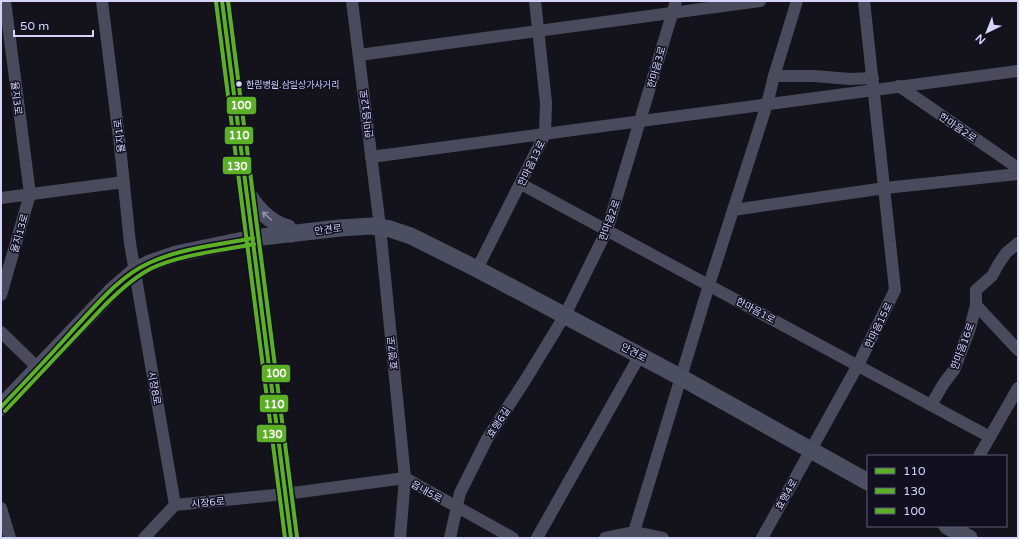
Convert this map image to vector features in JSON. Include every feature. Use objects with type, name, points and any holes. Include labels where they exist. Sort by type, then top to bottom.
[{"type":"main road","points":[[222,1],[291,538]]},
{"type":"main road","points":[[247,192],[265,214],[274,221],[288,228],[291,234]]},
{"type":"main road","name":"안견로","points":[[1,407],[113,290],[135,271],[150,263],[168,256],[253,238],[361,226],[380,227],[411,236],[477,269],[640,355],[867,481]]},
{"type":"main road","points":[[949,527],[969,538]]},
{"type":"street","name":"율지3로","points":[[5,1],[30,194]]},
{"type":"street","name":"율지1로","points":[[102,1],[130,243],[135,271]]},
{"type":"street","name":"한마음12로","points":[[352,1],[380,227]]},
{"type":"street","name":"한마음13로","points":[[477,269],[546,134],[546,103],[535,1]]},
{"type":"street","points":[[359,54],[538,30],[674,7],[760,1]]},
{"type":"street","points":[[634,532],[709,285],[767,104],[774,76],[798,1]]},
{"type":"street","name":"한마음15로","points":[[810,450],[858,365],[895,290],[864,1]]},
{"type":"street","name":"한마음3로","points":[[640,121],[674,7]]},
{"type":"street","points":[[774,76],[814,76],[850,79],[873,84],[899,86],[1018,71]]},
{"type":"street","points":[[371,157],[767,104],[873,84]]},
{"type":"street","name":"한마음2로","points":[[899,86],[1018,168]]},
{"type":"street","name":"한마음2로","points":[[565,315],[607,230],[640,121]]},
{"type":"street","points":[[733,210],[885,188],[1018,174]]},
{"type":"street","points":[[1,198],[124,182]]},
{"type":"street","name":"한마음1로","points":[[521,184],[990,437]]},
{"type":"street","name":"율지13로","points":[[1,295],[30,194]]},
{"type":"street","name":"효행7로","points":[[380,227],[405,478],[400,538]]},
{"type":"street","name":"한마음16로","points":[[931,405],[944,383],[954,370],[970,328],[976,305],[976,290],[992,276],[1006,253],[1018,242]]},
{"type":"street","name":"시장8로","points":[[135,271],[175,505]]},
{"type":"street","name":"한마음16로","points":[[976,305],[1018,350]]},
{"type":"street","name":"효행6길","points":[[450,538],[460,493],[487,440],[565,315]]},
{"type":"street","points":[[1,332],[38,368]]},
{"type":"street","points":[[537,538],[640,355]]},
{"type":"street","points":[[980,455],[1018,388]]},
{"type":"street","name":"효행4로","points":[[762,538],[810,450]]},
{"type":"street","name":"읍내5로","points":[[285,494],[405,478],[513,538]]},
{"type":"street","name":"시장6로","points":[[175,505],[285,494]]},
{"type":"street","points":[[144,538],[175,505]]},
{"type":"street","points":[[1,508],[10,538]]},
{"type":"street","points":[[605,538],[634,532],[663,538]]},
{"type":"transit line","name":"110","points":[[222,1],[291,538]]},
{"type":"transit line","name":"100","points":[[228,1],[297,537]]},
{"type":"transit line","name":"130","points":[[216,2],[285,538]]},
{"type":"transit line","name":"110","points":[[1,407],[89,312],[127,276],[149,263],[174,254],[253,238]]},
{"type":"transit line","name":"130","points":[[5,411],[105,305],[133,280],[152,268],[176,259],[254,244]]},
{"type":"place","name":"한림병원.삼일상가사거리","points":[[239,84]]}]
